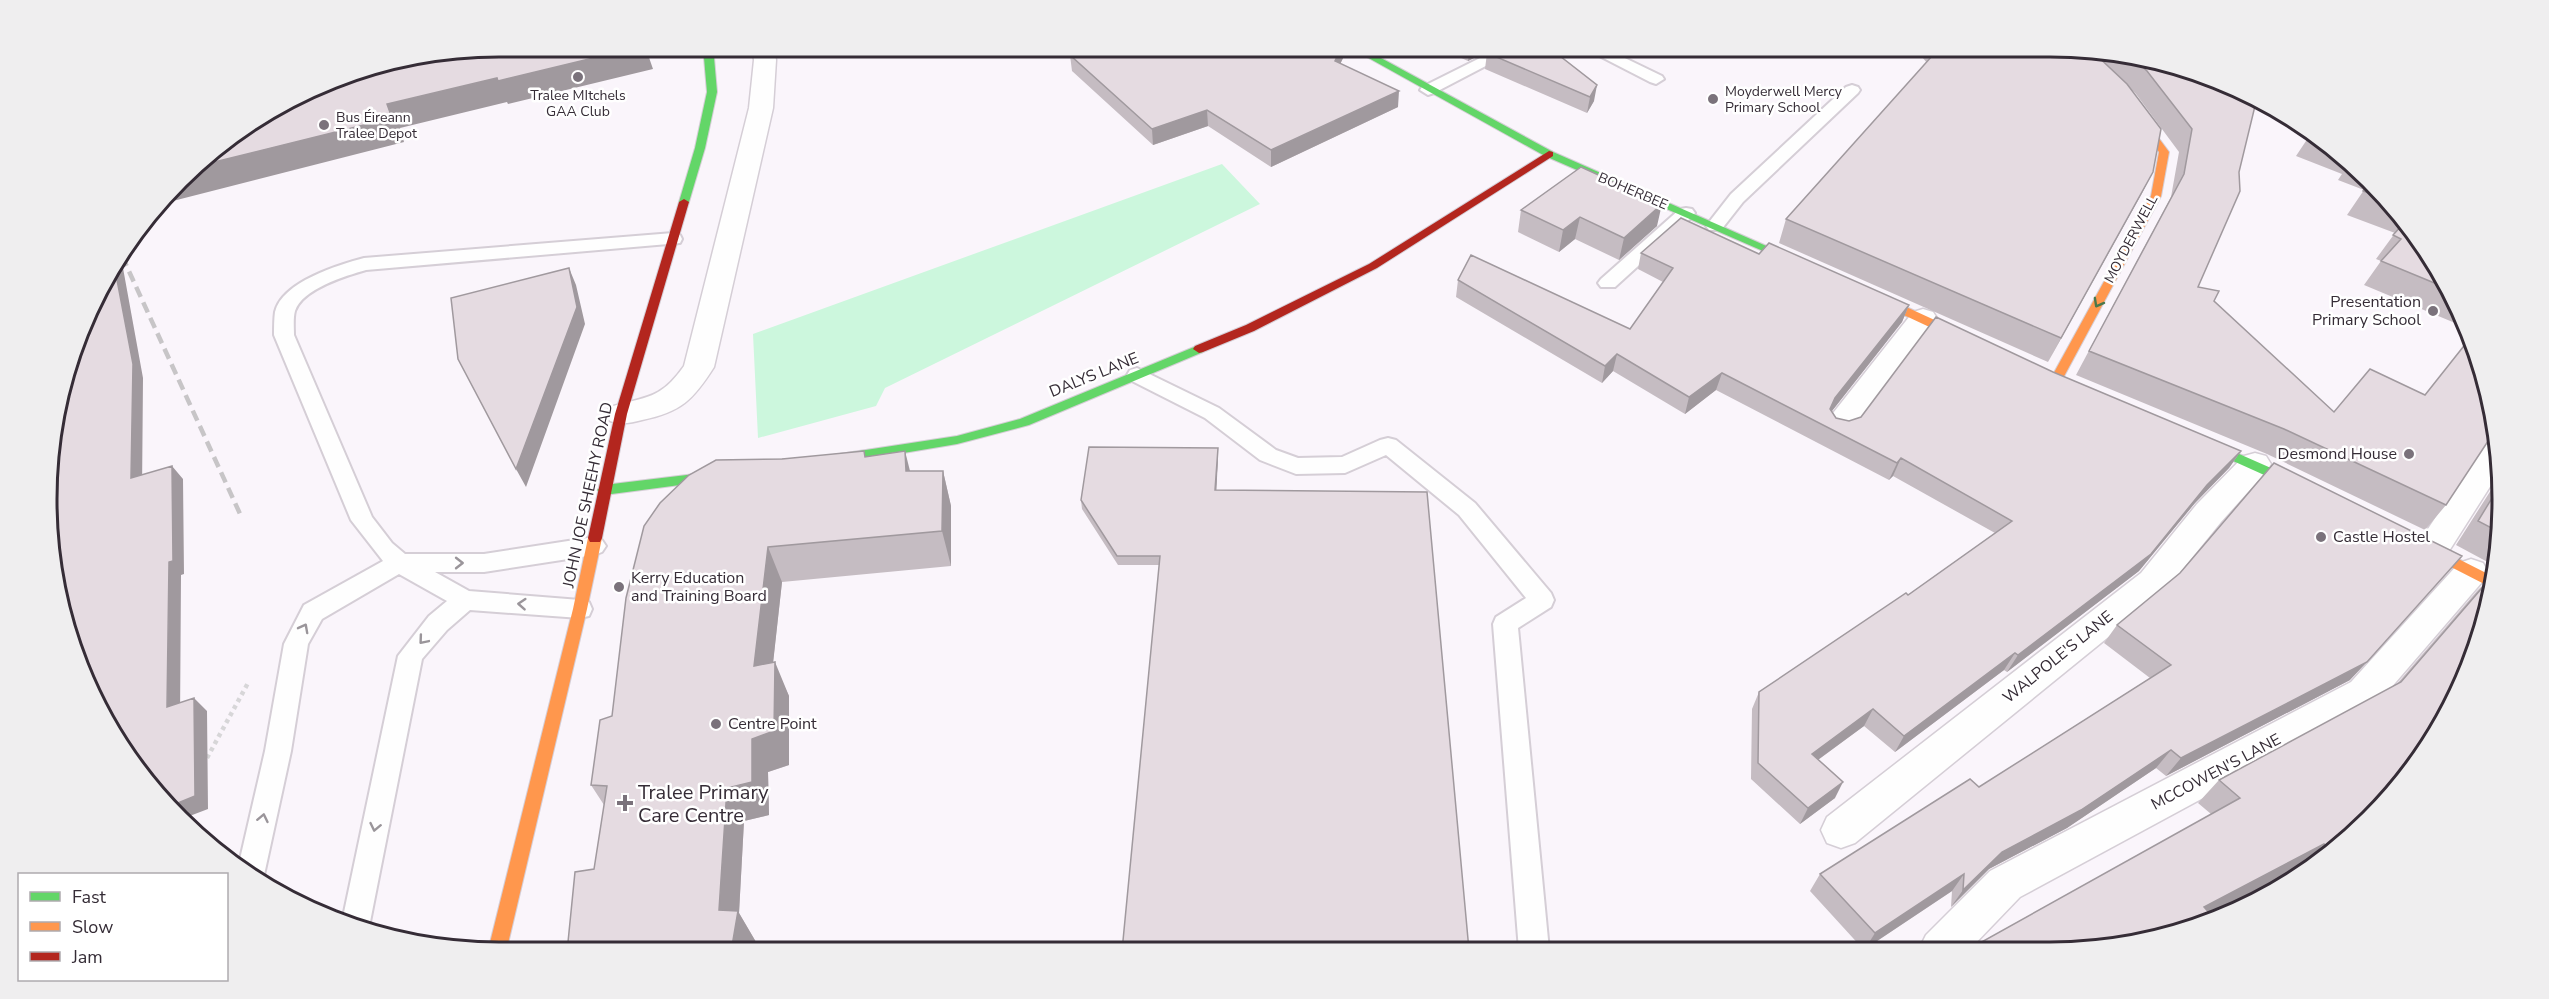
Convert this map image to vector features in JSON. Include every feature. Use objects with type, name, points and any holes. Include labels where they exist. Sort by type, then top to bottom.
[{"type":"main road","name":"JOHN JOE SHEEHY ROAD","points":[[499,942],[580,609],[621,414],[700,148],[712,92],[709,57]]},
{"type":"main road","name":"BOHERBEE","points":[[1370,57],[1549,154],[1818,272]]},
{"type":"main road","name":"MOYDERWELL","points":[[2056,380],[2156,196],[2164,152],[2126,100],[2082,58]]},
{"type":"main road","name":"DALYS LANE","points":[[805,465],[957,440],[1013,425],[1250,328],[1373,266],[1549,154]]},
{"type":"main road","points":[[1850,286],[1984,348]]},
{"type":"main road","points":[[2182,433],[2255,464],[2317,494]]},
{"type":"main road","points":[[604,490],[746,473]]},
{"type":"main road","points":[[2400,535],[2482,577]]},
{"type":"street","points":[[621,414],[666,404],[681,393],[699,367],[761,108],[765,57]]},
{"type":"street","points":[[1841,425],[1923,318]]},
{"type":"street","points":[[2432,550],[2490,460]]},
{"type":"street","name":"WALPOLE'S LANE","points":[[1841,830],[2153,582],[2209,513],[2255,464]]},
{"type":"street","name":"MCCOWEN'S LANE","points":[[1948,942],[2005,884],[2364,693],[2482,577]]},
{"type":"lane","points":[[1428,90],[1495,57]]},
{"type":"lane","points":[[1610,57],[1656,79]]},
{"type":"lane","points":[[1715,226],[1737,198],[1852,90]]},
{"type":"lane","points":[[1608,283],[1686,213]]},
{"type":"lane","points":[[580,609],[465,600],[400,563],[384,549],[362,520],[284,335],[285,310],[301,290],[334,273],[364,264],[674,239]]},
{"type":"lane","points":[[1137,375],[1212,413],[1268,455],[1296,466],[1345,465],[1388,446],[1467,509],[1542,600],[1505,624],[1535,942]]},
{"type":"lane","points":[[252,866],[278,752],[296,644],[313,612],[364,581],[400,563],[484,563],[594,546]]},
{"type":"lane","points":[[357,919],[410,656],[438,623],[465,600]]},
{"type":"path","points":[[207,758],[248,682]]},
{"type":"green space","points":[[1222,164],[1260,204],[885,388],[876,406],[758,438],[753,334]]},
{"type":"building","points":[[597,57],[387,104],[392,118],[214,162],[230,148],[278,116],[330,91],[385,72],[471,58]]},
{"type":"building","points":[[1072,57],[1337,57],[1335,61],[1399,91],[1271,150],[1207,110],[1152,129]]},
{"type":"building","points":[[1496,57],[1561,57],[1597,85],[1590,97]]},
{"type":"building","points":[[1931,57],[2050,57],[2102,60],[2127,84],[2161,129],[2153,172],[2061,338],[1786,219]]},
{"type":"building","points":[[2143,68],[2192,80],[2255,108],[2239,172],[2240,191],[2198,287],[2219,291],[2214,301],[2334,412],[2370,369],[2425,395],[2464,345],[2477,385],[2488,441],[2446,505],[2284,429],[2089,351],[2184,174],[2192,129]]},
{"type":"building","points":[[1581,167],[1662,204],[1624,238],[1580,217],[1563,230],[1521,210]]},
{"type":"building","points":[[1681,218],[1759,254],[1769,243],[1909,305],[1835,398],[1830,409],[1836,418],[1849,421],[1861,417],[1936,317],[2053,372],[2241,451],[2207,485],[2151,554],[2018,655],[2015,653],[1904,736],[1873,709],[1812,754],[1843,782],[1808,808],[1758,763],[1759,692],[1906,593],[1908,595],[2012,521],[1901,458],[1897,463],[1722,373],[1689,397],[1617,354],[1605,366],[1458,280],[1471,255],[1630,329],[1673,268],[1641,253]]},
{"type":"building","points":[[2399,228],[2436,284],[2381,261],[2401,239],[2393,235]]},
{"type":"building","points":[[569,268],[577,307],[516,469],[458,359],[451,298]]},
{"type":"building","points":[[117,277],[133,364],[131,478],[172,466],[173,561],[169,562],[167,707],[194,698],[195,796],[178,803],[148,769],[116,721],[80,642],[61,557],[57,500],[58,471],[66,413],[80,357]]},
{"type":"building","points":[[1089,447],[1218,448],[1215,490],[1427,492],[1468,942],[1123,942],[1160,556],[1117,556],[1081,500]]},
{"type":"building","name":"Centre Point","points":[[864,451],[865,457],[905,451],[906,471],[943,471],[942,531],[768,547],[754,666],[775,662],[774,731],[752,739],[752,782],[727,788],[719,910],[738,911],[733,942],[568,942],[575,872],[594,869],[607,786],[591,785],[600,720],[612,716],[626,598],[644,526],[660,503],[689,475],[716,460],[782,459]]},
{"type":"building","points":[[2274,463],[2462,556],[2367,662],[2181,758],[2171,750],[2081,810],[2002,852],[1963,890],[1964,874],[1875,933],[1820,874],[1970,779],[1979,787],[2171,665],[2117,625],[2180,573]]},
{"type":"building","points":[[2492,498],[2491,528],[2478,521]]},
{"type":"building","points":[[2483,587],[2469,642],[2433,721],[2401,769],[2382,791],[2325,845],[2324,844],[2204,907],[2209,912],[2164,927],[2078,941],[1982,942],[2240,798],[2219,780],[2401,682]]},
{"type":"railway","points":[[126,264],[241,516]]},
{"type":"traffic: fast","points":[[684,202],[700,148],[712,92],[709,57]]},
{"type":"traffic: fast","points":[[1371,57],[1549,154],[1806,266]]},
{"type":"traffic: fast","points":[[820,462],[957,440],[1024,422],[1199,349]]},
{"type":"traffic: fast","points":[[2196,439],[2307,489]]},
{"type":"traffic: fast","points":[[604,490],[728,475]]},
{"type":"traffic: slow","points":[[2056,380],[2156,196],[2164,152],[2126,100],[2082,58]]},
{"type":"traffic: slow","points":[[1867,293],[1972,342]]},
{"type":"traffic: slow","points":[[499,942],[595,538]]},
{"type":"traffic: slow","points":[[2415,542],[2484,578]]},
{"type":"traffic: jam","points":[[1199,349],[1250,328],[1373,266],[1549,154]]},
{"type":"traffic: jam","points":[[595,538],[621,414],[684,202]]},
{"type":"place","name":"Tralee MItchels GAA Club","points":[[578,77]]},
{"type":"place","name":"Moyderwell Mercy Primary School","points":[[1713,99]]},
{"type":"place","name":"Bus Éireann Tralee Depot","points":[[324,125]]},
{"type":"place","name":"Presentation Primary School","points":[[2433,311]]},
{"type":"place","name":"Desmond House","points":[[2409,454]]},
{"type":"place","name":"Castle Hostel","points":[[2321,537]]},
{"type":"place","name":"Kerry Education and Training Board","points":[[619,587]]},
{"type":"place","name":"Centre Point","points":[[716,724]]},
{"type":"place","name":"Tralee Primary Care Centre","points":[[625,803]]}]
